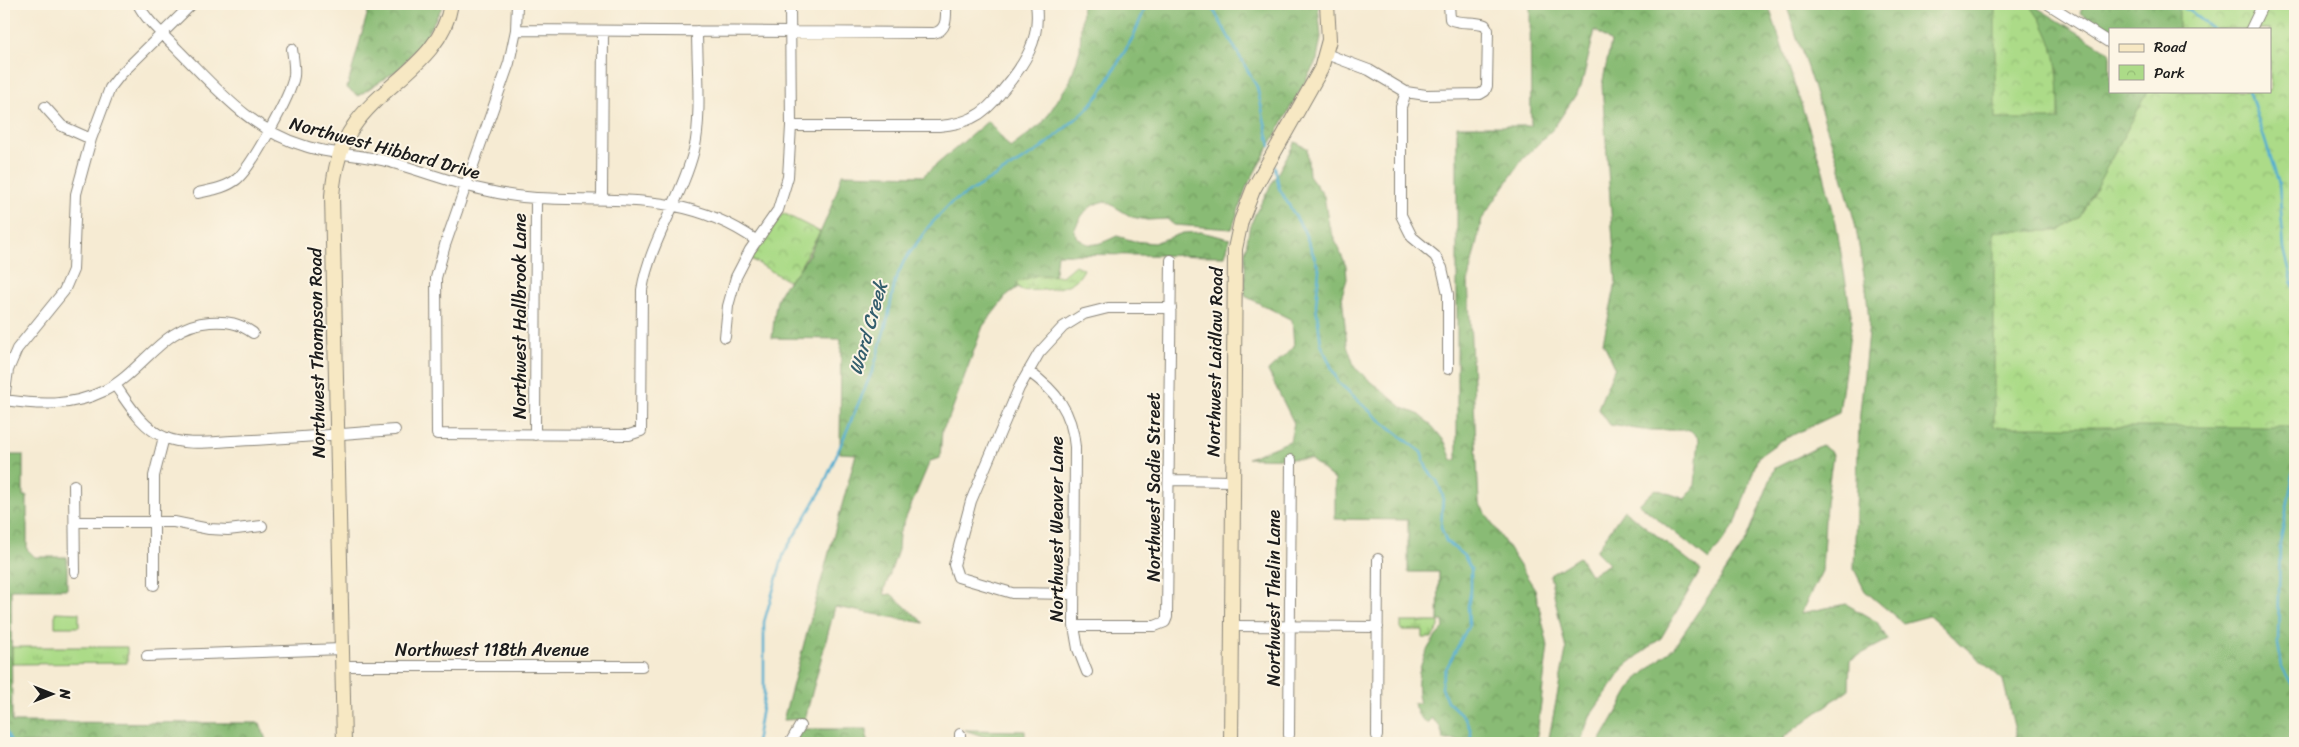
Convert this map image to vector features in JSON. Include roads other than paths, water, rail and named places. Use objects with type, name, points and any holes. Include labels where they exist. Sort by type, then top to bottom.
[{"type":"street","name":"Northwest Hibbard Drive","points":[[138,4],[163,34],[231,104],[268,130],[303,146],[391,163],[466,187],[496,194],[536,198],[602,198],[672,204],[719,218],[757,241]]},
{"type":"street","points":[[192,4],[116,80],[107,96],[91,139],[76,194],[71,275],[60,298],[17,349],[8,370],[4,400],[36,405],[64,404],[91,397],[115,385],[165,339],[178,330],[191,325],[220,321],[234,322],[253,333]]},
{"type":"street","name":"Northwest Thompson Road","points":[[344,743],[332,196],[335,169],[347,136],[363,114],[420,62],[433,46],[444,28],[451,4]]},
{"type":"street","points":[[517,4],[516,30],[510,63],[441,256],[436,278],[436,434],[640,433],[642,429],[642,290],[648,267],[691,158],[695,142],[697,31]]},
{"type":"street","points":[[725,337],[728,306],[733,286],[745,258],[778,210],[785,189],[790,160],[791,126],[790,4]]},
{"type":"street","points":[[516,30],[934,33],[942,29],[945,23],[946,4]]},
{"type":"street","points":[[791,126],[939,126],[957,124],[973,118],[994,101],[1025,62],[1035,37],[1038,22],[1036,4]]},
{"type":"street","name":"Northwest Laidlaw Road","points":[[1231,743],[1234,263],[1239,228],[1253,190],[1308,96],[1326,54],[1329,25],[1327,4]]},
{"type":"street","points":[[1326,54],[1369,70],[1406,92],[1426,95],[1480,94],[1485,91],[1488,30],[1486,25],[1481,23],[1455,22],[1450,20],[1450,4]]},
{"type":"street","points":[[2048,4],[2109,42]]},
{"type":"street","points":[[2251,28],[2263,4]]},
{"type":"street","points":[[602,31],[602,198]]},
{"type":"street","points":[[198,193],[220,188],[237,180],[249,164],[289,93],[294,76],[292,49]]},
{"type":"street","points":[[1406,92],[1401,107],[1401,215],[1412,237],[1435,256],[1442,268],[1448,294],[1448,369]]},
{"type":"street","points":[[45,107],[62,126],[91,139]]},
{"type":"street","name":"Northwest Hallbrook Lane","points":[[535,435],[536,198]]},
{"type":"street","name":"Northwest Sadie Street","points":[[1074,626],[1155,626],[1165,622],[1169,611],[1172,260]]},
{"type":"street","points":[[1074,594],[1012,593],[964,580],[956,573],[955,560],[971,501],[1018,388],[1039,353],[1057,333],[1074,319],[1084,314],[1108,308],[1171,308]]},
{"type":"street","name":"Northwest Weaver Lane","points":[[1028,371],[1047,385],[1061,400],[1072,426],[1075,447],[1074,626],[1078,649],[1088,672]]},
{"type":"street","points":[[115,385],[137,415],[152,430],[164,438],[204,442],[396,430]]},
{"type":"street","points":[[154,585],[154,476],[164,438]]},
{"type":"street","name":"Northwest Thelin Lane","points":[[1289,735],[1291,460]]},
{"type":"street","points":[[1170,480],[1233,481]]},
{"type":"street","points":[[74,485],[75,572]]},
{"type":"street","points":[[75,522],[184,522],[209,529],[228,530],[262,526]]},
{"type":"street","points":[[1376,736],[1378,559]]},
{"type":"street","points":[[1232,626],[1378,628]]},
{"type":"street","points":[[147,656],[342,649]]},
{"type":"street","name":"Northwest 118th Avenue","points":[[342,666],[642,666]]},
{"type":"street","points":[[790,743],[800,726]]},
{"type":"waterway","name":"Ward Creek","points":[[756,743],[764,696],[764,622],[784,553],[821,491],[874,367],[888,317],[895,281],[904,261],[929,226],[951,203],[1042,148],[1085,111],[1100,94],[1133,37],[1147,4]]},
{"type":"waterway","points":[[1210,4],[1257,87],[1270,146]]},
{"type":"waterway","points":[[2162,4],[2189,10],[2212,28]]},
{"type":"waterway","points":[[2249,92],[2279,184],[2284,249],[2295,292]]},
{"type":"waterway","points":[[1275,167],[1279,188],[1304,231],[1319,269],[1316,305],[1321,344],[1338,382],[1374,415],[1421,452],[1427,469],[1437,481],[1443,496],[1441,527],[1446,541],[1464,556],[1471,569],[1471,590],[1468,606],[1469,625],[1442,680],[1442,688],[1447,701],[1465,718],[1471,731],[1471,743]]},
{"type":"waterway","points":[[2295,465],[2280,543],[2278,644],[2282,667],[2295,690]]},
{"type":"waterway","points":[[4,728],[12,743]]}]
